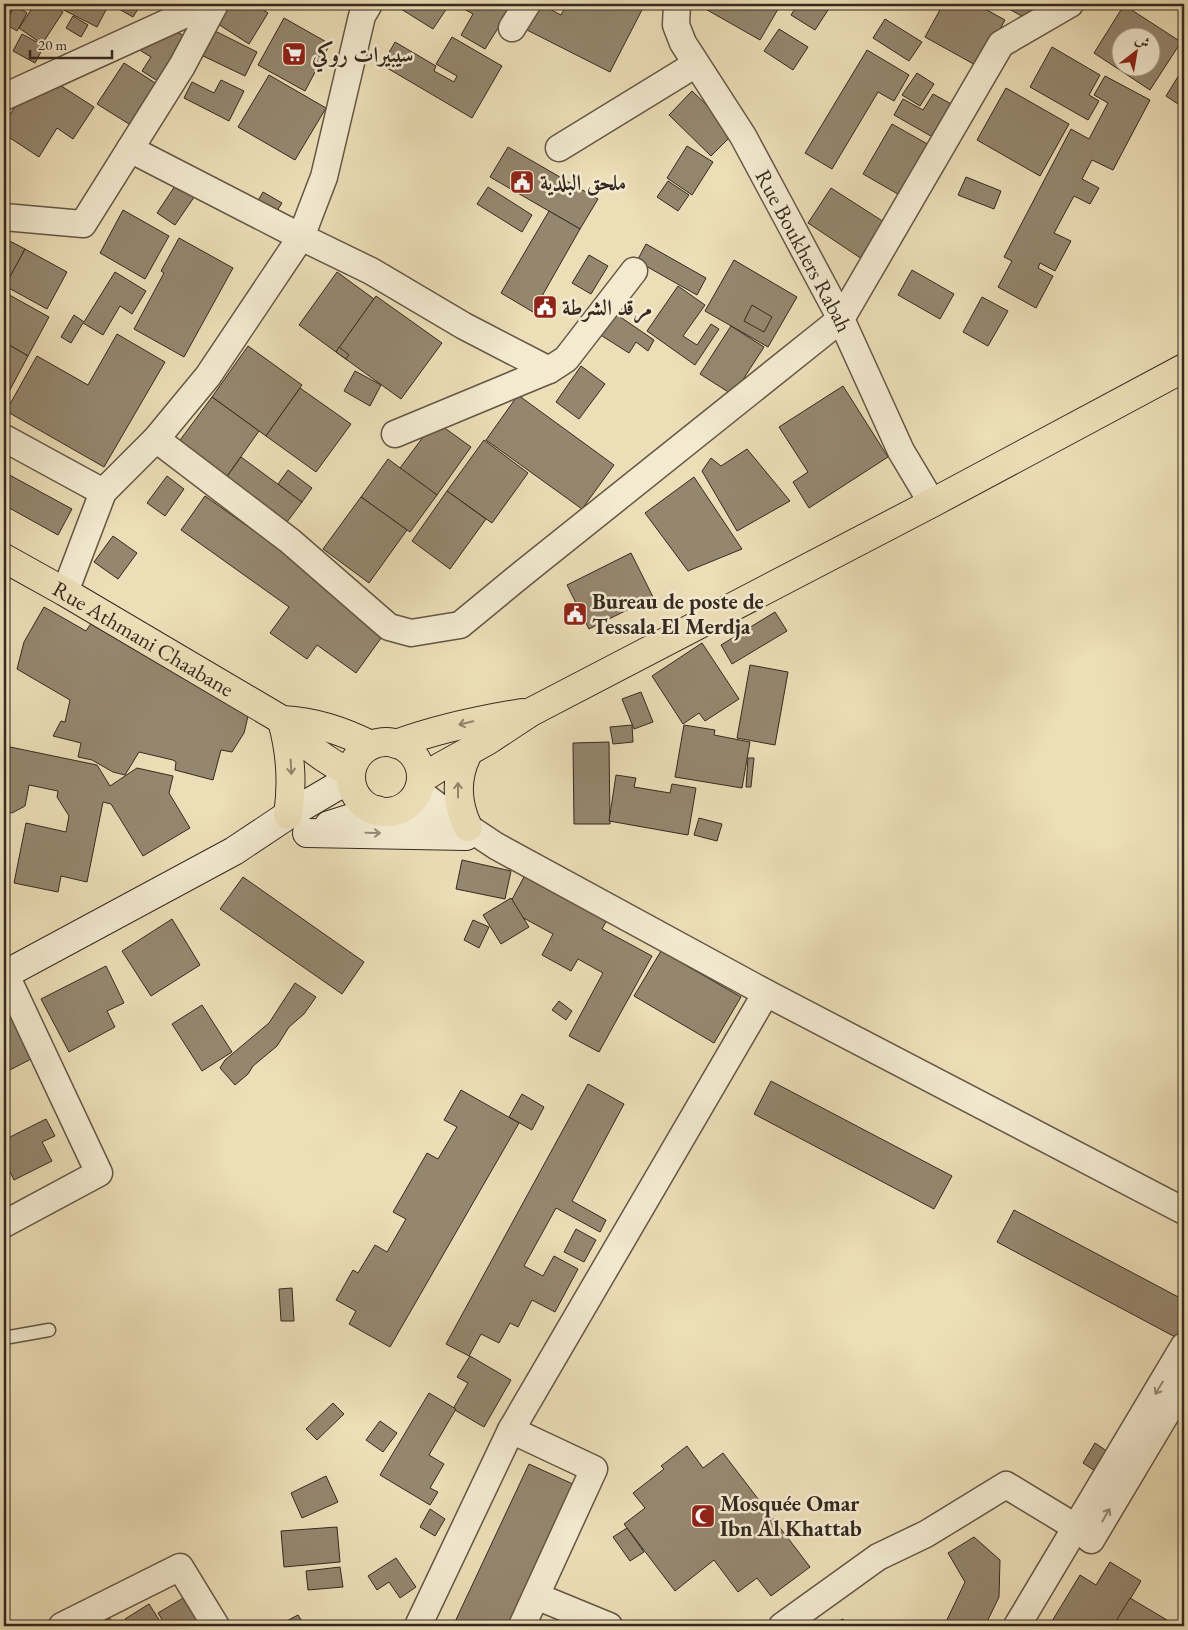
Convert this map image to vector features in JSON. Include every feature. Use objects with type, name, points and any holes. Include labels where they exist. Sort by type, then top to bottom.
[{"type":"main road","points":[[419,785],[442,766],[468,753],[531,712],[932,503],[1184,368]]},
{"type":"main road","name":"Rue Athmani Chaabane","points":[[4,558],[282,720]]},
{"type":"main road","points":[[297,824],[351,776],[358,757],[383,745],[482,720],[531,712]]},
{"type":"main road","points":[[4,973],[234,851],[297,824],[385,811],[403,807],[412,800],[419,785],[420,768],[414,757],[406,749],[383,745],[305,721],[282,720]]},
{"type":"main road","points":[[282,720],[296,737],[313,751],[351,776],[353,789],[367,806],[385,811]]},
{"type":"main road","points":[[282,720],[291,757],[291,796],[297,824]]},
{"type":"main road","points":[[297,824],[467,832],[459,803],[458,790],[462,764],[468,753]]},
{"type":"street","points":[[4,97],[208,4]]},
{"type":"street","points":[[4,217],[83,224],[182,66],[214,4]]},
{"type":"street","points":[[64,592],[103,492],[156,440],[208,376],[301,237],[324,177],[362,16],[369,4]]},
{"type":"street","points":[[512,28],[527,4]]},
{"type":"street","name":"Rue Boukhers Rabah","points":[[677,4],[676,25],[683,43],[743,136],[841,319],[901,450],[932,503]]},
{"type":"street","points":[[156,440],[290,541],[389,627],[411,633],[460,625],[841,319],[1001,44],[1070,4]]},
{"type":"street","points":[[559,148],[696,64]]},
{"type":"street","points":[[130,149],[371,271],[464,326],[548,370]]},
{"type":"street","points":[[395,434],[548,370],[566,359],[634,271]]},
{"type":"street","points":[[4,438],[103,492]]},
{"type":"street","points":[[419,785],[467,832]]},
{"type":"street","points":[[385,811],[467,832],[496,846],[766,993],[1184,1210]]},
{"type":"street","points":[[4,973],[99,1173],[4,1224]]},
{"type":"street","points":[[418,1626],[511,1430],[766,993]]},
{"type":"street","points":[[1017,1626],[1184,1346]]},
{"type":"street","points":[[782,1626],[878,1557],[926,1534],[1006,1485],[1077,1528],[1091,1540],[1184,1384]]},
{"type":"street","points":[[511,1430],[594,1469],[522,1626]]},
{"type":"street","points":[[62,1626],[180,1567],[216,1626]]},
{"type":"street","points":[[536,1596],[609,1626]]},
{"type":"lane","points":[[4,1338],[49,1330]]},
{"type":"building","points":[[4,4],[14,4],[8,16],[4,14]]},
{"type":"building","points":[[35,4],[51,4],[63,12],[42,44],[19,28]]},
{"type":"building","points":[[52,4],[109,4],[97,27]]},
{"type":"building","points":[[110,4],[141,4],[133,17]]},
{"type":"building","points":[[231,4],[254,4],[268,13],[249,44],[218,24]]},
{"type":"building","points":[[393,4],[441,4],[447,8],[433,29]]},
{"type":"building","points":[[455,4],[513,4],[485,49],[461,35],[473,14]]},
{"type":"building","points":[[540,4],[561,15],[567,4],[645,4],[610,72],[525,29]]},
{"type":"building","points":[[704,4],[781,4],[760,40],[702,7]]},
{"type":"building","points":[[798,4],[832,4],[815,30],[791,15]]},
{"type":"building","points":[[934,4],[976,4],[1005,20],[979,67],[925,37],[941,8]]},
{"type":"building","points":[[1000,4],[1038,4],[1029,20]]},
{"type":"building","points":[[15,5],[27,13],[17,31],[5,24]]},
{"type":"building","points":[[1124,5],[1159,28],[1110,28],[1110,64],[1094,53]]},
{"type":"building","points":[[73,16],[88,25],[81,37],[66,28]]},
{"type":"building","points":[[152,16],[187,38],[159,82],[142,71],[151,57],[133,46]]},
{"type":"building","name":"سيبيرات روكي","points":[[284,18],[330,44],[305,91],[258,65]]},
{"type":"building","points":[[885,19],[922,42],[909,61],[873,38]]},
{"type":"building","points":[[1160,28],[1181,42],[1160,75]]},
{"type":"building","points":[[779,29],[808,47],[793,70],[764,51]]},
{"type":"building","points":[[213,30],[257,52],[245,76],[201,55]]},
{"type":"building","points":[[22,34],[44,46],[35,63],[13,51]]},
{"type":"building","points":[[452,37],[502,66],[472,118],[382,65],[395,42],[436,66],[434,71],[454,82],[457,76],[436,64]]},
{"type":"building","points":[[1052,47],[1100,75],[1089,95],[1099,101],[1088,120],[1030,87]]},
{"type":"building","points":[[867,50],[909,75],[894,101],[878,92],[832,169],[805,153]]},
{"type":"building","points":[[124,63],[163,88],[137,129],[97,104]]},
{"type":"building","points":[[1184,67],[1184,108],[1166,96]]},
{"type":"building","points":[[38,71],[94,107],[73,139],[57,128],[39,157],[4,134],[4,124]]},
{"type":"building","points":[[917,73],[934,84],[920,106],[902,95]]},
{"type":"building","points":[[269,75],[326,108],[295,160],[238,127]]},
{"type":"building","points":[[1105,76],[1150,100],[1113,170],[1092,160],[1082,179],[1099,188],[1090,204],[1074,196],[1054,233],[1071,241],[1055,271],[1040,263],[1038,268],[1053,276],[1036,308],[998,287],[1012,261],[1004,257],[1071,129],[1089,139],[1108,103],[1094,95]]},
{"type":"building","points":[[1132,78],[1158,78],[1150,90]]},
{"type":"building","points":[[221,80],[244,91],[229,121],[184,98],[192,82],[214,93]]},
{"type":"building","points":[[1006,88],[1069,124],[1040,176],[977,140]]},
{"type":"building","points":[[692,91],[735,132],[711,156],[669,115]]},
{"type":"building","points":[[933,94],[955,106],[936,139],[894,115],[903,99],[923,110]]},
{"type":"building","points":[[892,124],[931,146],[903,197],[863,174]]},
{"type":"building","points":[[687,146],[713,162],[692,195],[667,178]]},
{"type":"building","points":[[508,147],[598,199],[580,229],[490,177]]},
{"type":"building","points":[[181,177],[199,190],[175,225],[157,213]]},
{"type":"building","points":[[966,177],[1001,191],[994,209],[958,195]]},
{"type":"building","points":[[668,181],[689,195],[678,211],[657,197]]},
{"type":"building","points":[[488,187],[532,215],[522,232],[477,204]]},
{"type":"building","points":[[831,188],[895,229],[871,265],[808,223]]},
{"type":"building","points":[[263,192],[282,203],[275,214],[256,204]]},
{"type":"building","points":[[123,210],[169,236],[145,279],[100,253]]},
{"type":"building","points":[[549,211],[580,229],[533,312],[501,293]]},
{"type":"building","points":[[4,238],[25,249],[4,289]]},
{"type":"building","points":[[179,238],[233,268],[184,357],[134,329],[164,273],[161,271]]},
{"type":"building","points":[[646,244],[706,278],[697,295],[637,261]]},
{"type":"building","points":[[25,249],[67,272],[47,309],[5,286]]},
{"type":"building","points":[[589,255],[608,266],[591,294],[572,283]]},
{"type":"building","points":[[734,260],[797,297],[768,347],[705,311]]},
{"type":"building","points":[[912,270],[954,294],[940,319],[898,295]]},
{"type":"building","points":[[115,272],[146,291],[132,314],[120,306],[103,335],[83,323],[71,343],[61,337],[74,315],[84,322]]},
{"type":"building","points":[[337,272],[374,299],[336,352],[299,325]]},
{"type":"building","points":[[678,286],[705,305],[683,336],[697,345],[711,324],[719,329],[695,365],[647,331]]},
{"type":"building","points":[[4,292],[49,317],[28,356],[4,342]]},
{"type":"building","points":[[376,296],[442,343],[401,399],[336,352]]},
{"type":"building","points":[[982,297],[1008,311],[988,346],[963,332]]},
{"type":"building","points":[[752,305],[772,317],[764,332],[744,321]]},
{"type":"building","points":[[613,312],[654,340],[648,351],[636,342],[629,353],[599,334]]},
{"type":"building","points":[[731,326],[764,347],[733,395],[700,374]]},
{"type":"building","points":[[117,334],[165,362],[104,467],[6,411],[37,356],[88,385]]},
{"type":"building","points":[[4,342],[28,356],[4,401]]},
{"type":"building","points":[[248,346],[302,385],[266,436],[212,397]]},
{"type":"building","points":[[339,347],[349,355],[346,359],[336,352]]},
{"type":"building","points":[[581,366],[605,384],[579,419],[556,402]]},
{"type":"building","points":[[355,371],[381,385],[370,406],[344,391]]},
{"type":"building","points":[[843,386],[888,457],[809,508],[793,482],[808,472],[779,427]]},
{"type":"building","points":[[300,388],[351,424],[316,472],[266,436]]},
{"type":"building","points":[[518,395],[614,465],[582,509],[486,440]]},
{"type":"building","points":[[212,397],[259,431],[223,482],[175,447]]},
{"type":"building","points":[[435,421],[471,447],[437,495],[400,468]]},
{"type":"building","points":[[484,440],[528,473],[492,523],[447,491]]},
{"type":"building","points":[[747,449],[790,501],[737,531],[702,471],[711,458],[721,466]]},
{"type":"building","points":[[241,457],[302,502],[284,526],[223,482]]},
{"type":"building","points":[[388,459],[437,495],[410,532],[361,497]]},
{"type":"building","points":[[288,470],[312,488],[302,502],[278,484]]},
{"type":"building","points":[[4,472],[72,509],[58,535],[4,505]]},
{"type":"building","points":[[167,476],[184,489],[165,516],[147,503]]},
{"type":"building","points":[[694,477],[742,549],[688,571],[645,513]]},
{"type":"building","points":[[447,491],[486,519],[450,569],[412,541]]},
{"type":"building","points":[[205,496],[389,627],[356,673],[317,645],[307,659],[270,633],[289,607],[181,530]]},
{"type":"building","points":[[361,497],[407,530],[369,583],[323,549]]},
{"type":"building","points":[[113,536],[137,553],[118,579],[94,562]]},
{"type":"building","points":[[631,553],[653,597],[589,629],[567,585]]},
{"type":"building","points":[[44,607],[86,631],[92,622],[249,712],[244,733],[232,752],[221,750],[213,780],[175,770],[176,762],[173,760],[139,752],[125,775],[113,772],[92,760],[78,757],[81,743],[53,736],[61,721],[65,722],[70,700],[17,669],[24,642]]},
{"type":"building","points":[[775,612],[787,631],[732,664],[721,645]]},
{"type":"building","points":[[702,643],[739,699],[705,721],[699,713],[683,724],[652,676]]},
{"type":"building","points":[[750,665],[788,672],[775,745],[737,738]]},
{"type":"building","points":[[641,692],[653,722],[634,729],[622,699]]},
{"type":"building","points":[[632,725],[633,742],[613,744],[610,727]]},
{"type":"building","points":[[684,725],[715,730],[714,735],[750,742],[742,788],[675,777]]},
{"type":"building","points":[[609,742],[610,824],[574,824],[573,743]]},
{"type":"building","points":[[10,747],[97,765],[110,786],[137,768],[173,776],[169,793],[190,828],[143,856],[111,804],[103,802],[87,882],[61,876],[58,892],[14,883],[26,823],[66,832],[69,816],[57,797],[58,791],[29,785],[25,806],[12,813],[4,811],[4,776]]},
{"type":"building","points":[[748,758],[754,758],[751,787],[746,787]]},
{"type":"building","points":[[616,775],[636,778],[634,787],[670,793],[672,784],[696,788],[688,835],[609,821]]},
{"type":"building","points":[[699,818],[722,824],[717,841],[694,835]]},
{"type":"building","points":[[462,860],[511,871],[505,899],[456,889]]},
{"type":"building","points":[[525,875],[607,920],[602,929],[652,956],[599,1052],[569,1036],[603,973],[578,959],[571,971],[542,955],[553,934],[507,909]]},
{"type":"building","points":[[243,877],[364,962],[342,994],[220,909]]},
{"type":"building","points":[[511,898],[529,927],[501,944],[483,915]]},
{"type":"building","points":[[172,919],[200,965],[151,996],[122,951]]},
{"type":"building","points":[[473,920],[489,927],[479,948],[464,940]]},
{"type":"building","points":[[661,951],[741,997],[714,1043],[634,996]]},
{"type":"building","points":[[106,966],[124,1003],[107,1011],[115,1027],[69,1052],[41,999]]},
{"type":"building","points":[[295,983],[316,997],[304,1014],[289,1027],[277,1046],[253,1066],[248,1074],[235,1085],[220,1068],[225,1060],[269,1023]]},
{"type":"building","points":[[559,1001],[572,1011],[566,1020],[552,1010]]},
{"type":"building","points":[[202,1005],[232,1052],[202,1071],[172,1024]]},
{"type":"building","points":[[15,1013],[37,1056],[4,1073],[4,1019]]},
{"type":"building","points":[[771,1081],[952,1176],[934,1209],[754,1114]]},
{"type":"building","points":[[588,1084],[624,1104],[572,1201],[606,1220],[600,1232],[556,1208],[524,1266],[543,1276],[554,1256],[578,1269],[555,1312],[532,1300],[518,1327],[510,1323],[499,1343],[481,1334],[469,1356],[446,1344]]},
{"type":"building","points":[[461,1090],[519,1123],[390,1347],[349,1324],[356,1311],[336,1300],[353,1270],[358,1273],[375,1245],[387,1252],[406,1219],[393,1212],[427,1153],[438,1159],[457,1127],[444,1120]]},
{"type":"building","points":[[522,1094],[544,1107],[532,1130],[509,1117]]},
{"type":"building","points":[[46,1119],[55,1136],[42,1142],[52,1161],[14,1180],[4,1160],[4,1140]]},
{"type":"building","points":[[1014,1210],[1184,1300],[1184,1324],[1177,1338],[997,1242]]},
{"type":"building","points":[[576,1229],[596,1240],[584,1262],[564,1252]]},
{"type":"building","points":[[292,1288],[294,1321],[281,1321],[279,1289]]},
{"type":"building","points":[[470,1356],[511,1380],[484,1427],[453,1409],[468,1383],[457,1377]]},
{"type":"building","points":[[429,1393],[456,1409],[429,1455],[444,1464],[430,1488],[438,1492],[430,1505],[380,1475]]},
{"type":"building","points":[[333,1403],[344,1414],[317,1440],[306,1429]]},
{"type":"building","points":[[380,1421],[397,1433],[383,1452],[366,1440]]},
{"type":"building","points":[[1095,1443],[1111,1454],[1098,1473],[1083,1463]]},
{"type":"building","name":"Mosquée Omar Ibn Al Khattab","points":[[687,1446],[703,1468],[723,1453],[810,1567],[771,1596],[757,1578],[738,1592],[714,1560],[675,1591],[624,1524],[645,1508],[633,1493],[664,1469],[661,1466]]},
{"type":"building","points":[[529,1464],[575,1485],[509,1626],[453,1626]]},
{"type":"building","points":[[326,1476],[338,1502],[302,1518],[291,1493]]},
{"type":"building","points":[[430,1509],[445,1519],[435,1536],[420,1527]]},
{"type":"building","points":[[337,1527],[340,1562],[284,1567],[281,1531]]},
{"type":"building","points":[[627,1528],[644,1552],[630,1561],[613,1537]]},
{"type":"building","points":[[974,1537],[1000,1560],[999,1597],[985,1626],[944,1626],[965,1582],[948,1553]]},
{"type":"building","points":[[396,1558],[416,1587],[400,1598],[389,1582],[377,1590],[368,1576]]},
{"type":"building","points":[[1110,1562],[1141,1581],[1114,1626],[1049,1626],[1080,1575],[1096,1585]]},
{"type":"building","points":[[340,1567],[343,1587],[308,1590],[306,1571]]},
{"type":"building","points":[[195,1591],[215,1626],[166,1626],[158,1613]]},
{"type":"building","points":[[1130,1598],[1177,1626],[1113,1626]]},
{"type":"building","points":[[149,1604],[163,1626],[130,1626],[125,1619]]},
{"type":"building","points":[[102,1607],[115,1626],[73,1626]]},
{"type":"building","points":[[298,1615],[305,1626],[277,1626]]},
{"type":"building","points":[[843,1619],[849,1626],[830,1626]]},
{"type":"place","name":"سيبيرات روكي","points":[[294,54]]},
{"type":"place","name":"ملحق البلدية","points":[[522,182]]},
{"type":"place","name":"مرقد الشرطة","points":[[545,307]]},
{"type":"place","name":"Bureau de poste de Tessala El Merdja","points":[[575,614]]},
{"type":"place","name":"Mosquée Omar Ibn Al Khattab","points":[[703,1516]]}]
